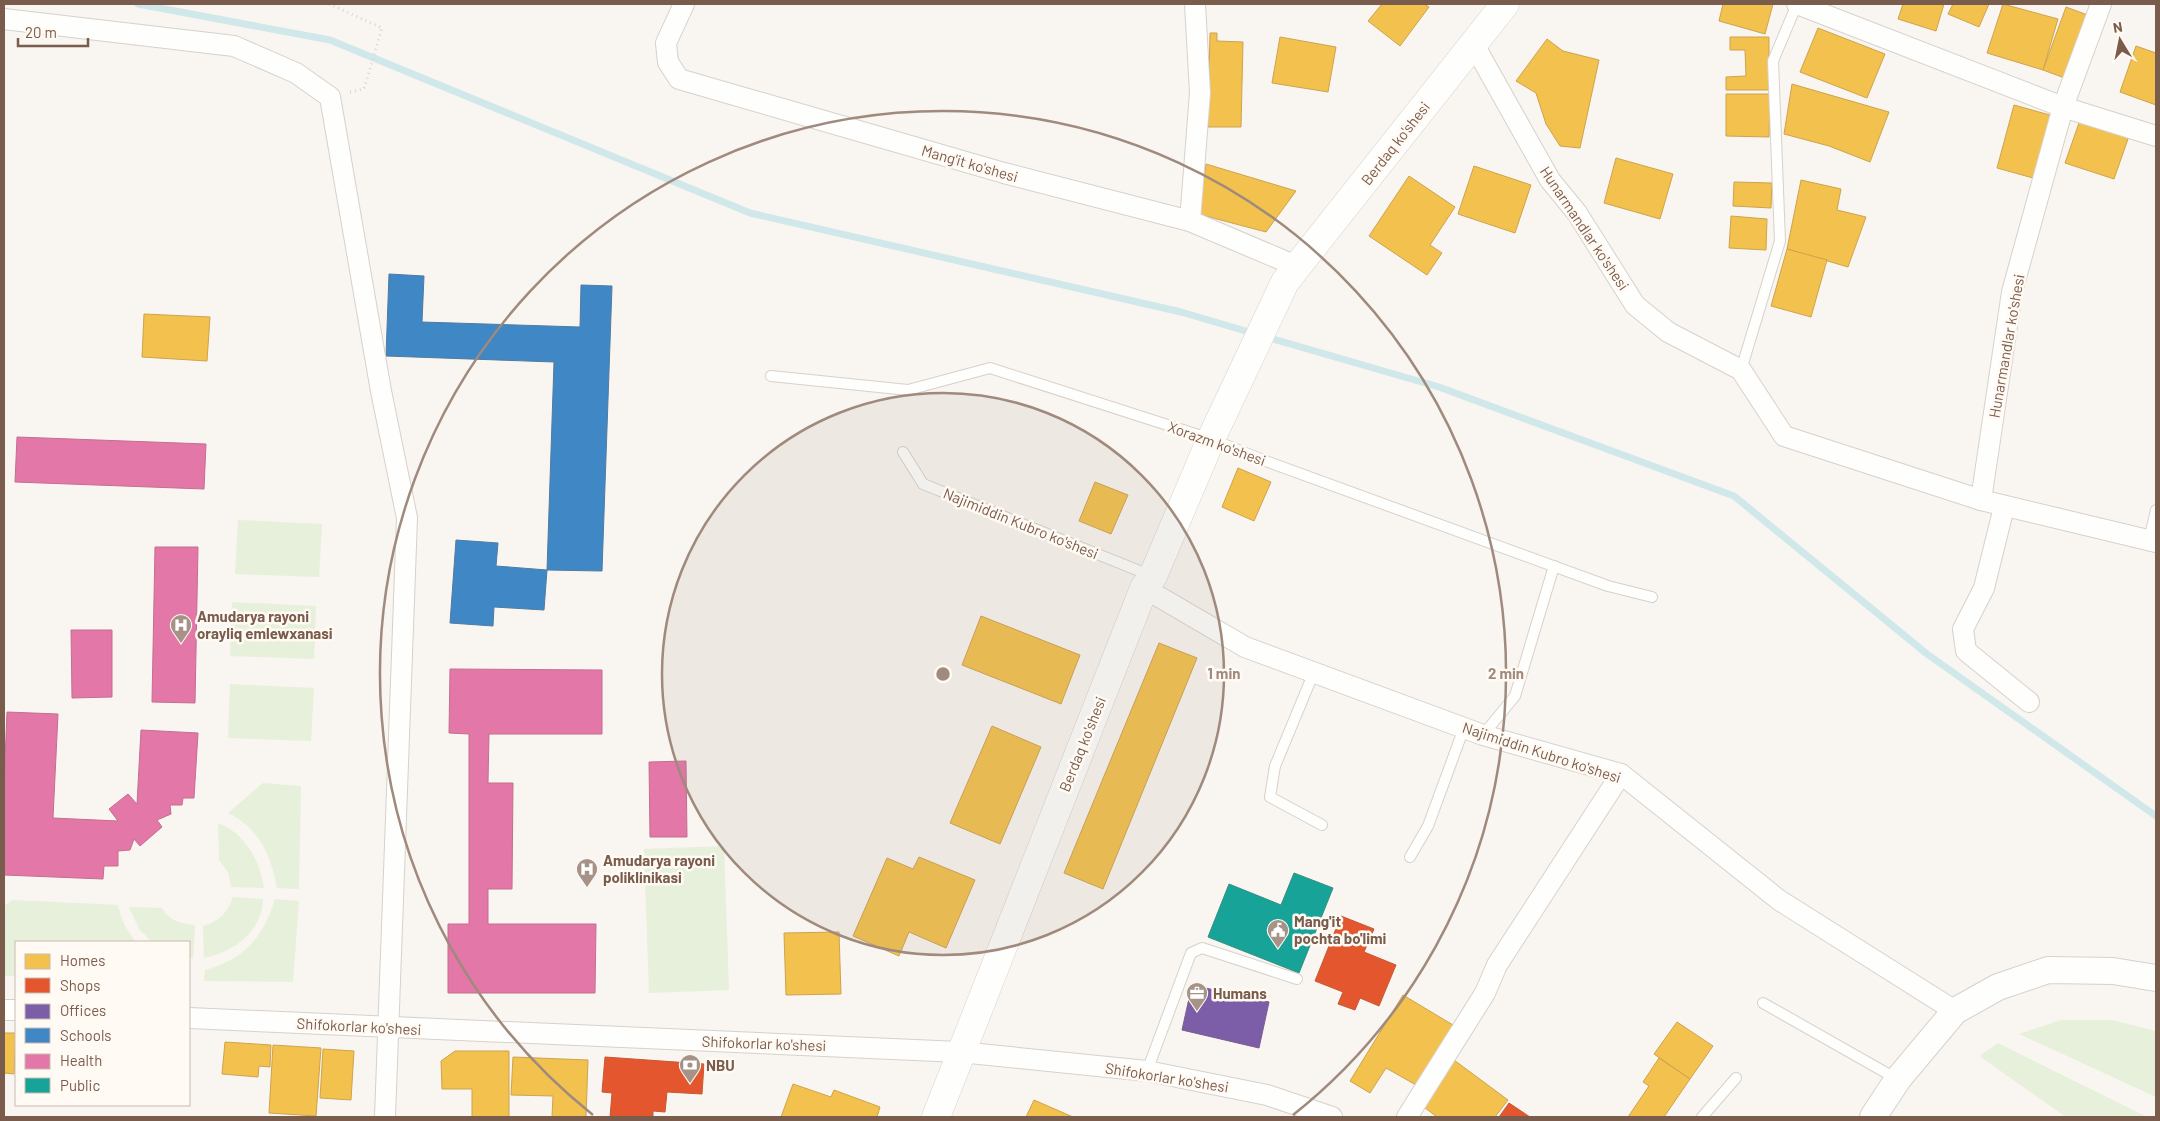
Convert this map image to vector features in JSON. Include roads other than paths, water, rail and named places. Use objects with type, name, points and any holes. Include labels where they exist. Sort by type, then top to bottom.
[{"type":"main road","name":"Berdaq ko'shesi","points":[[936,1117],[960,1052],[1148,582],[1211,438],[1290,274],[1505,4]]},
{"type":"street","name":"Mang'it ko'shesi","points":[[684,4],[666,43],[668,62],[679,79],[1004,173],[1190,221],[1290,274]]},
{"type":"street","points":[[1190,221],[1200,93],[1195,4]]},
{"type":"street","points":[[1797,4],[2063,107],[2156,136]]},
{"type":"street","name":"Hunarmandlar ko'shesi","points":[[1981,500],[2012,292],[2063,107],[2101,4]]},
{"type":"street","points":[[4,19],[234,46],[296,73],[330,97],[381,392],[406,518],[385,1117]]},
{"type":"street","name":"Hunarmandlar ko'shesi","points":[[1474,43],[1550,180],[1577,213],[1635,305],[1668,332],[1741,370],[1784,436],[2004,507],[2152,541]]},
{"type":"street","points":[[2004,507],[1984,588],[1963,629],[1963,640],[1966,651],[2029,702]]},
{"type":"street","name":"Najimiddin Kubro ko'shesi","points":[[1148,582],[1245,647],[1483,735],[1621,774],[1779,900],[1954,1012]]},
{"type":"street","points":[[1407,1117],[1485,993],[1497,965],[1621,774]]},
{"type":"street","points":[[1873,1117],[1898,1079],[1954,1012],[1998,987],[2048,970],[2113,971],[2156,978]]},
{"type":"street","name":"Shifokorlar ko'shesi","points":[[190,1018],[960,1052],[1148,1071],[1267,1095],[1332,1117]]},
{"type":"lane","points":[[1741,370],[1780,241],[1773,61],[1797,4]]},
{"type":"lane","name":"Xorazm ko'shesi","points":[[771,376],[908,390],[990,368],[1211,438],[1263,460],[1608,586],[1652,597]]},
{"type":"lane","name":"Najimiddin Kubro ko'shesi","points":[[903,452],[923,484],[1148,582]]},
{"type":"lane","name":"Hunarmandlar ko'shesi","points":[[2152,541],[2156,510]]},
{"type":"lane","points":[[1483,735],[1515,696],[1554,566]]},
{"type":"lane","points":[[1314,672],[1275,766],[1270,798],[1322,825]]},
{"type":"lane","points":[[1410,857],[1428,826],[1464,728]]},
{"type":"lane","points":[[1148,1071],[1191,953],[1202,948],[1297,980]]},
{"type":"lane","points":[[1763,1003],[1898,1079]]},
{"type":"lane","points":[[1702,1117],[1736,1078]]},
{"type":"waterway","points":[[138,4],[330,40],[750,213],[1181,312],[1256,334]]},
{"type":"waterway","points":[[1266,337],[1439,387],[1734,496],[1927,654],[2156,816]]},
{"type":"place","name":"Amudarya rayoni orayliq emlewxanasi","points":[[181,644]]},
{"type":"place","name":"Amudarya rayoni poliklinikasi","points":[[587,888]]},
{"type":"place","name":"Mang'it pochta bo'limi","points":[[1278,949]]},
{"type":"place","name":"Humans","points":[[1197,1012]]},
{"type":"place","name":"NBU","points":[[690,1084]]}]
